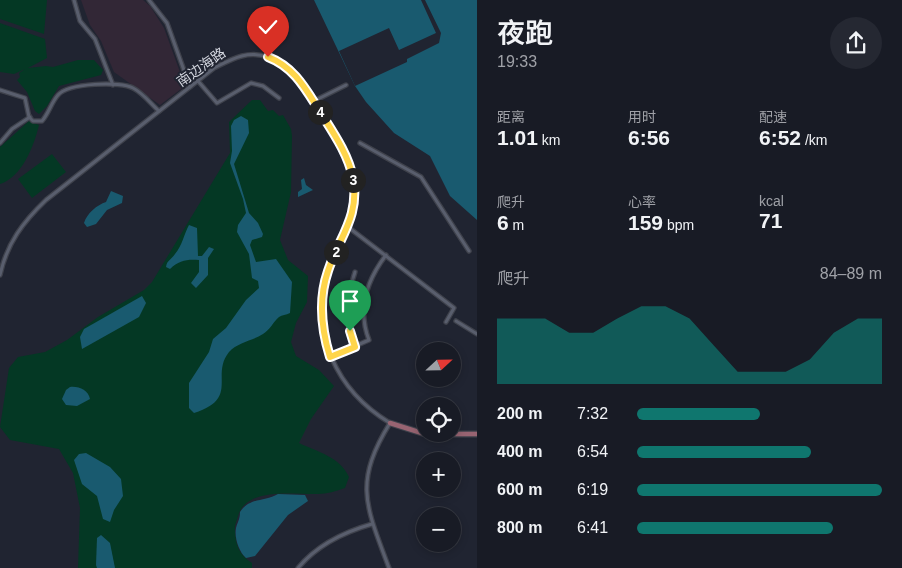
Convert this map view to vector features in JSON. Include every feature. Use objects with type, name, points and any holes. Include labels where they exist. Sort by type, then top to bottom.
[{"type":"main road","name":"南边海路","points":[[390,422],[416,431]]},
{"type":"main road","name":"南边海路","points":[[461,434],[477,434]]},
{"type":"street","points":[[74,0],[80,21],[96,39],[113,84]]},
{"type":"street","points":[[149,0],[167,23],[190,87]]},
{"type":"street","name":"南边海路","points":[[0,275],[10,243],[31,214],[46,200],[224,61],[244,55],[260,55],[285,64],[295,74],[314,101],[338,142],[350,167],[354,192],[353,210],[348,227],[328,270],[321,302],[323,330],[330,357],[350,391],[369,409],[390,422]]},
{"type":"street","points":[[198,81],[217,103],[251,83],[263,86],[279,98]]},
{"type":"street","points":[[0,90],[25,98],[30,117],[33,121],[42,121],[48,114],[58,94],[65,89],[75,86],[113,84],[132,87],[159,111]]},
{"type":"street","points":[[314,101],[346,85]]},
{"type":"street","points":[[0,143],[12,129],[30,117]]},
{"type":"street","points":[[360,143],[421,177],[469,251]]},
{"type":"street","points":[[348,227],[454,308],[446,322]]},
{"type":"street","points":[[330,357],[369,340],[364,318],[365,294],[373,274],[386,255]]},
{"type":"street","points":[[355,272],[350,288],[348,312],[355,347]]},
{"type":"street","points":[[456,321],[477,334]]},
{"type":"street","points":[[389,568],[372,524],[368,504],[367,471],[376,446],[390,422]]},
{"type":"street","points":[[298,568],[321,546],[340,535],[372,524]]},
{"type":"shaded area","points":[[81,0],[143,0],[150,6],[164,28],[185,86],[160,105],[114,72],[101,41],[90,25]]},
{"type":"green space","points":[[0,0],[47,0],[44,34],[0,19]]},
{"type":"green space","points":[[0,23],[45,39],[47,58],[28,68],[53,67],[78,60],[94,60],[103,70],[101,75],[59,86],[47,106],[39,114],[35,111],[27,92],[17,80],[20,77],[19,73],[25,69],[14,74],[0,72]]},
{"type":"green space","points":[[252,100],[260,100],[268,111],[273,110],[279,116],[283,115],[291,129],[291,192],[280,240],[288,260],[308,276],[307,302],[296,323],[291,342],[296,356],[319,370],[334,386],[311,419],[299,443],[328,456],[340,465],[349,477],[345,488],[321,494],[285,493],[261,496],[243,506],[235,525],[235,536],[239,549],[252,563],[252,568],[78,568],[80,508],[73,473],[59,449],[10,440],[0,427],[9,368],[18,357],[45,352],[67,340],[98,317],[144,290],[152,282],[230,153],[229,122]]},
{"type":"green space","points":[[29,121],[39,125],[26,160],[15,175],[0,184],[0,147]]},
{"type":"green space","points":[[52,154],[66,172],[32,198],[18,179]]},
{"type":"water","points":[[314,0],[477,0],[477,220],[450,196],[430,156],[394,133],[366,102],[355,86]]},
{"type":"water","points":[[241,116],[248,120],[249,133],[234,164],[249,213],[258,223],[263,234],[262,237],[252,240],[250,245],[256,262],[276,259],[292,282],[290,313],[279,317],[263,334],[237,346],[229,352],[224,361],[222,386],[216,401],[194,413],[189,408],[189,383],[209,352],[213,339],[226,328],[246,300],[259,288],[258,281],[252,278],[249,254],[237,232],[238,225],[246,213],[230,163],[232,151],[231,126],[234,120]]},
{"type":"water","points":[[304,178],[306,185],[313,190],[298,197],[298,192],[302,189],[301,180]]},
{"type":"water","points":[[111,191],[123,196],[122,203],[107,210],[96,224],[87,227],[84,223],[87,216],[96,207],[106,202]]},
{"type":"water","points":[[189,225],[197,228],[198,256],[202,256],[209,247],[214,249],[208,258],[208,275],[196,288],[191,283],[199,272],[199,260],[184,261],[170,269],[166,267],[168,261],[174,256],[179,247]]},
{"type":"water","points":[[142,296],[146,303],[139,317],[82,349],[80,337],[84,329]]},
{"type":"water","points":[[70,387],[83,389],[90,399],[77,406],[66,405],[62,399],[66,390]]},
{"type":"water","points":[[86,453],[110,467],[121,479],[123,496],[114,510],[110,522],[103,519],[97,496],[82,484],[74,460],[79,454]]},
{"type":"water","points":[[278,494],[305,495],[308,501],[288,515],[255,556],[246,558],[236,540],[236,528],[240,512],[248,504]]},
{"type":"water","points":[[101,535],[110,543],[115,568],[97,568],[97,538]]},
{"type":"pier","points":[[421,0],[425,0],[441,33],[439,43],[407,59],[407,62],[355,86],[339,51],[389,28],[399,50],[436,33]]},
{"type":"route","points":[[268,57],[285,64],[295,74],[327,122],[350,167],[354,192],[353,210],[350,222],[328,270],[321,302],[323,330],[330,357],[355,347],[350,331]]}]
